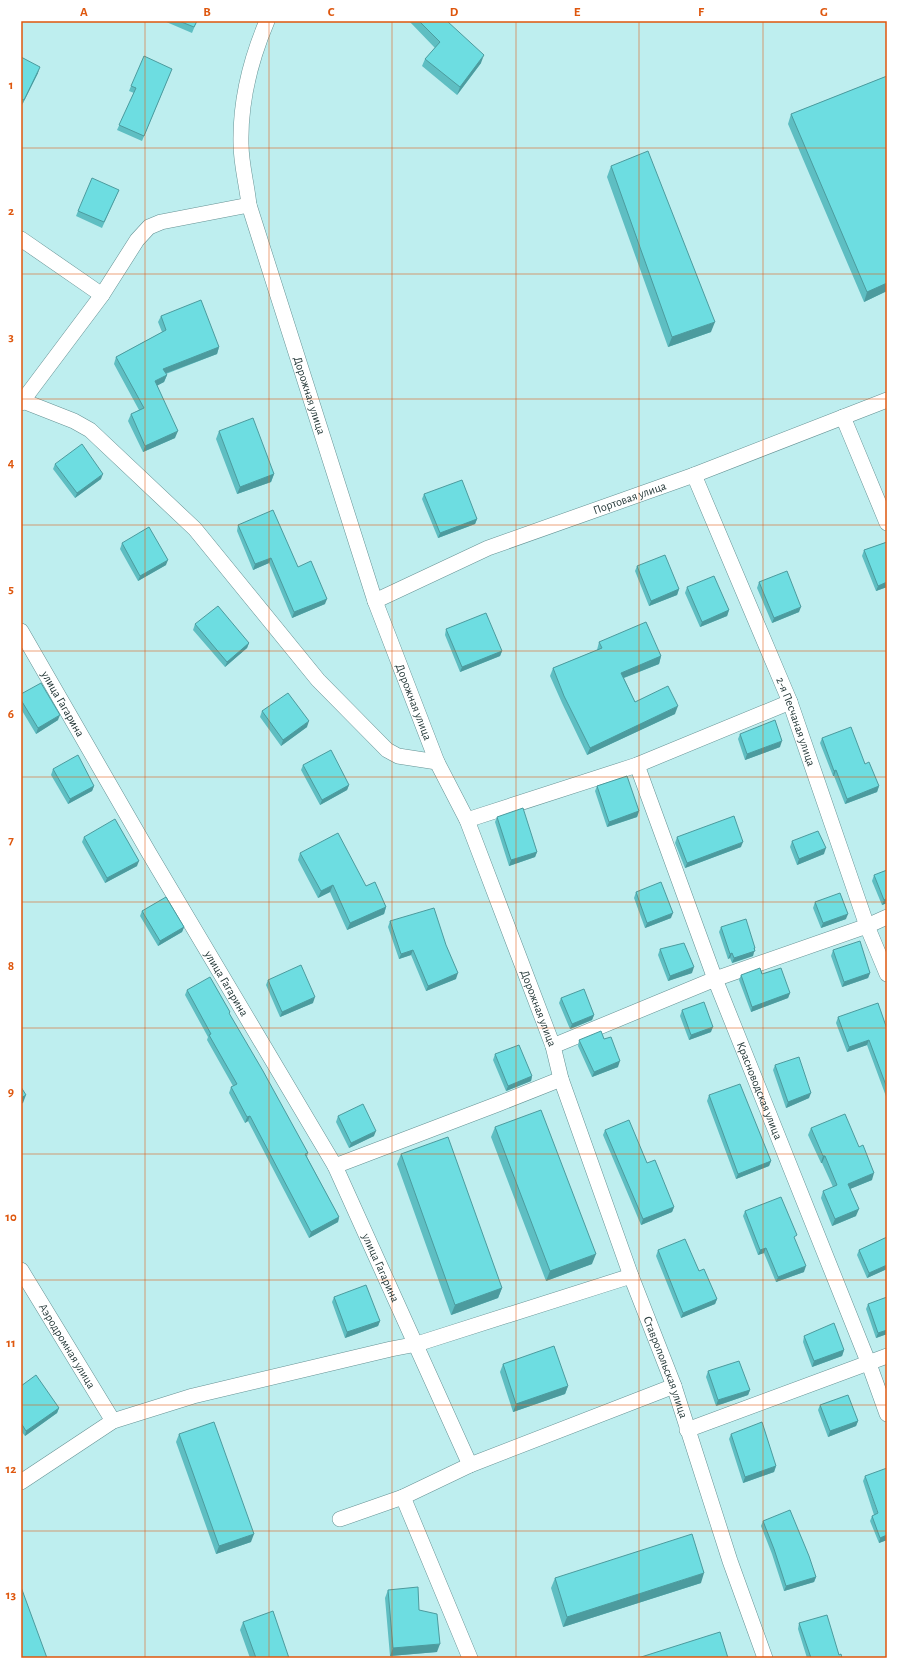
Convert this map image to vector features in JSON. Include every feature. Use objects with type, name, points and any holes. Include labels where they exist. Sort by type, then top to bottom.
[{"type":"street","name":"Дорожная улица","points":[[267,21],[250,66],[244,100],[241,145],[249,205],[375,601],[437,762],[467,820],[553,1046],[561,1079]]},
{"type":"street","points":[[22,402],[102,295],[143,233],[155,224],[249,205]]},
{"type":"street","points":[[21,239],[102,295]]},
{"type":"street","name":"Портовая улица","points":[[375,601],[488,548],[694,475],[887,400]]},
{"type":"street","name":"Дорожная улица","points":[[22,402],[74,421],[90,430],[195,529],[318,680],[387,750],[398,756],[437,762]]},
{"type":"street","points":[[843,417],[887,524]]},
{"type":"street","name":"2-я Песчаная улица","points":[[694,475],[790,702],[867,926],[887,974]]},
{"type":"street","name":"улица Гагарина","points":[[21,631],[149,853],[335,1166],[417,1344],[470,1465]]},
{"type":"street","points":[[467,820],[637,765],[790,702]]},
{"type":"street","name":"Красноводская улица","points":[[637,765],[715,979],[869,1364],[887,1414]]},
{"type":"street","points":[[553,1046],[715,979],[867,926],[887,917]]},
{"type":"street","points":[[335,1166],[561,1079]]},
{"type":"street","name":"Ставропольская улица","points":[[561,1079],[631,1276],[674,1386],[730,1561],[765,1658]]},
{"type":"street","name":"Аэродромная улица","points":[[21,1270],[113,1421]]},
{"type":"street","points":[[21,1482],[113,1421],[193,1396],[417,1344],[631,1276]]},
{"type":"street","points":[[687,1430],[869,1364],[887,1356]]},
{"type":"street","points":[[340,1519],[403,1497],[470,1465],[674,1386]]},
{"type":"street","points":[[403,1497],[470,1658]]},
{"type":"building","points":[[179,21],[197,21],[194,27]]},
{"type":"building","points":[[419,21],[447,21],[484,55],[460,87],[425,59],[440,42]]},
{"type":"building","points":[[144,56],[172,69],[144,136],[119,125],[136,88],[131,86]]},
{"type":"building","points":[[21,57],[40,67],[24,100],[21,99]]},
{"type":"building","points":[[887,76],[887,283],[867,292],[791,114]]},
{"type":"building","points":[[648,151],[715,322],[672,337],[611,166]]},
{"type":"building","points":[[92,178],[119,190],[104,222],[78,211]]},
{"type":"building","points":[[201,300],[219,347],[163,369],[167,375],[155,381],[178,431],[145,446],[131,414],[144,408],[116,357],[166,330],[161,316]]},
{"type":"building","points":[[253,418],[274,474],[240,487],[219,431]]},
{"type":"building","points":[[82,444],[103,474],[77,493],[55,464]]},
{"type":"building","points":[[462,480],[477,519],[440,533],[424,494]]},
{"type":"building","points":[[273,510],[298,567],[311,561],[327,599],[294,612],[271,558],[255,564],[238,525]]},
{"type":"building","points":[[149,527],[168,560],[140,576],[122,543]]},
{"type":"building","points":[[887,542],[887,582],[878,586],[864,550]]},
{"type":"building","points":[[665,555],[679,589],[651,601],[637,566]]},
{"type":"building","points":[[787,571],[801,607],[774,618],[759,582]]},
{"type":"building","points":[[714,576],[729,610],[702,622],[687,587]]},
{"type":"building","points":[[218,606],[249,643],[227,662],[195,624]]},
{"type":"building","points":[[486,613],[502,651],[462,667],[446,629]]},
{"type":"building","points":[[646,622],[661,656],[621,673],[635,702],[668,686],[678,706],[590,748],[564,696],[553,668],[602,648],[599,642]]},
{"type":"building","points":[[41,683],[60,715],[38,728],[21,700],[21,694]]},
{"type":"building","points":[[288,693],[309,721],[283,740],[262,711]]},
{"type":"building","points":[[775,720],[782,741],[747,754],[740,734]]},
{"type":"building","points":[[851,727],[865,764],[869,762],[879,786],[847,799],[836,770],[834,771],[822,738]]},
{"type":"building","points":[[331,750],[349,785],[322,800],[303,765]]},
{"type":"building","points":[[78,755],[94,786],[70,799],[53,769]]},
{"type":"building","points":[[627,776],[639,811],[609,822],[597,786]]},
{"type":"building","points":[[523,808],[537,852],[511,860],[497,817]]},
{"type":"building","points":[[734,816],[743,842],[687,863],[677,837]]},
{"type":"building","points":[[115,819],[139,861],[107,878],[84,837]]},
{"type":"building","points":[[818,831],[826,848],[799,859],[792,841]]},
{"type":"building","points":[[338,833],[366,886],[375,882],[386,907],[350,923],[333,885],[321,891],[300,853]]},
{"type":"building","points":[[887,870],[887,898],[884,900],[874,875]]},
{"type":"building","points":[[661,882],[673,913],[647,923],[636,892]]},
{"type":"building","points":[[840,893],[848,914],[823,923],[815,902]]},
{"type":"building","points":[[166,897],[184,927],[160,941],[142,911]]},
{"type":"building","points":[[434,908],[446,945],[458,973],[428,986],[413,950],[401,954],[390,921]]},
{"type":"building","points":[[746,919],[755,951],[734,958],[732,953],[730,954],[721,927]]},
{"type":"building","points":[[860,941],[870,973],[844,982],[833,950]]},
{"type":"building","points":[[684,943],[694,967],[670,976],[660,949]]},
{"type":"building","points":[[301,965],[315,997],[282,1012],[268,980]]},
{"type":"building","points":[[760,968],[762,974],[781,968],[790,993],[752,1007],[741,975]]},
{"type":"building","points":[[210,977],[308,1153],[305,1154],[339,1217],[311,1232],[250,1116],[247,1117],[231,1087],[237,1084],[209,1035],[211,1034],[187,990]]},
{"type":"building","points":[[584,989],[594,1015],[572,1024],[561,998]]},
{"type":"building","points":[[704,1002],[713,1027],[691,1035],[682,1010]]},
{"type":"building","points":[[878,1003],[887,1029],[887,1088],[869,1040],[849,1047],[838,1017]]},
{"type":"building","points":[[601,1031],[604,1039],[611,1037],[620,1061],[594,1072],[579,1040]]},
{"type":"building","points":[[519,1045],[532,1076],[508,1086],[495,1054]]},
{"type":"building","points":[[799,1057],[811,1093],[788,1102],[775,1065]]},
{"type":"building","points":[[740,1084],[771,1161],[738,1174],[709,1095]]},
{"type":"building","points":[[21,1087],[26,1095],[21,1098]]},
{"type":"building","points":[[363,1104],[376,1131],[351,1143],[338,1116]]},
{"type":"building","points":[[541,1110],[596,1254],[550,1271],[495,1127]]},
{"type":"building","points":[[845,1114],[859,1147],[863,1145],[874,1173],[848,1184],[859,1209],[835,1219],[823,1191],[837,1185],[811,1128]]},
{"type":"building","points":[[629,1120],[647,1163],[655,1160],[674,1207],[643,1219],[605,1130]]},
{"type":"building","points":[[448,1137],[502,1288],[455,1305],[401,1154]]},
{"type":"building","points":[[781,1197],[797,1235],[794,1237],[806,1266],[778,1277],[766,1248],[760,1250],[745,1211]]},
{"type":"building","points":[[887,1237],[887,1265],[869,1273],[859,1250]]},
{"type":"building","points":[[685,1239],[699,1271],[704,1269],[717,1299],[683,1313],[658,1250]]},
{"type":"building","points":[[366,1285],[380,1321],[347,1332],[334,1297]]},
{"type":"building","points":[[887,1297],[887,1330],[878,1333],[868,1304]]},
{"type":"building","points":[[834,1323],[844,1350],[814,1361],[804,1336]]},
{"type":"building","points":[[554,1346],[568,1386],[516,1404],[503,1364]]},
{"type":"building","points":[[739,1361],[750,1390],[718,1400],[708,1371]]},
{"type":"building","points":[[36,1375],[59,1408],[26,1431],[21,1423],[21,1386]]},
{"type":"building","points":[[848,1395],[858,1421],[830,1431],[820,1405]]},
{"type":"building","points":[[214,1422],[254,1534],[219,1546],[179,1434]]},
{"type":"building","points":[[762,1422],[776,1466],[745,1477],[731,1434]]},
{"type":"building","points":[[887,1468],[887,1535],[880,1538],[872,1516],[878,1513],[865,1476]]},
{"type":"building","points":[[790,1510],[816,1577],[786,1586],[763,1521]]},
{"type":"building","points":[[692,1534],[704,1573],[567,1617],[555,1578]]},
{"type":"building","points":[[21,1587],[47,1658],[21,1658]]},
{"type":"building","points":[[418,1587],[419,1610],[437,1614],[440,1644],[393,1648],[388,1590]]},
{"type":"building","points":[[273,1611],[289,1658],[256,1658],[243,1622]]},
{"type":"building","points":[[827,1615],[839,1655],[841,1654],[842,1658],[811,1658],[799,1623]]},
{"type":"building","points":[[720,1632],[728,1658],[638,1658]]}]
